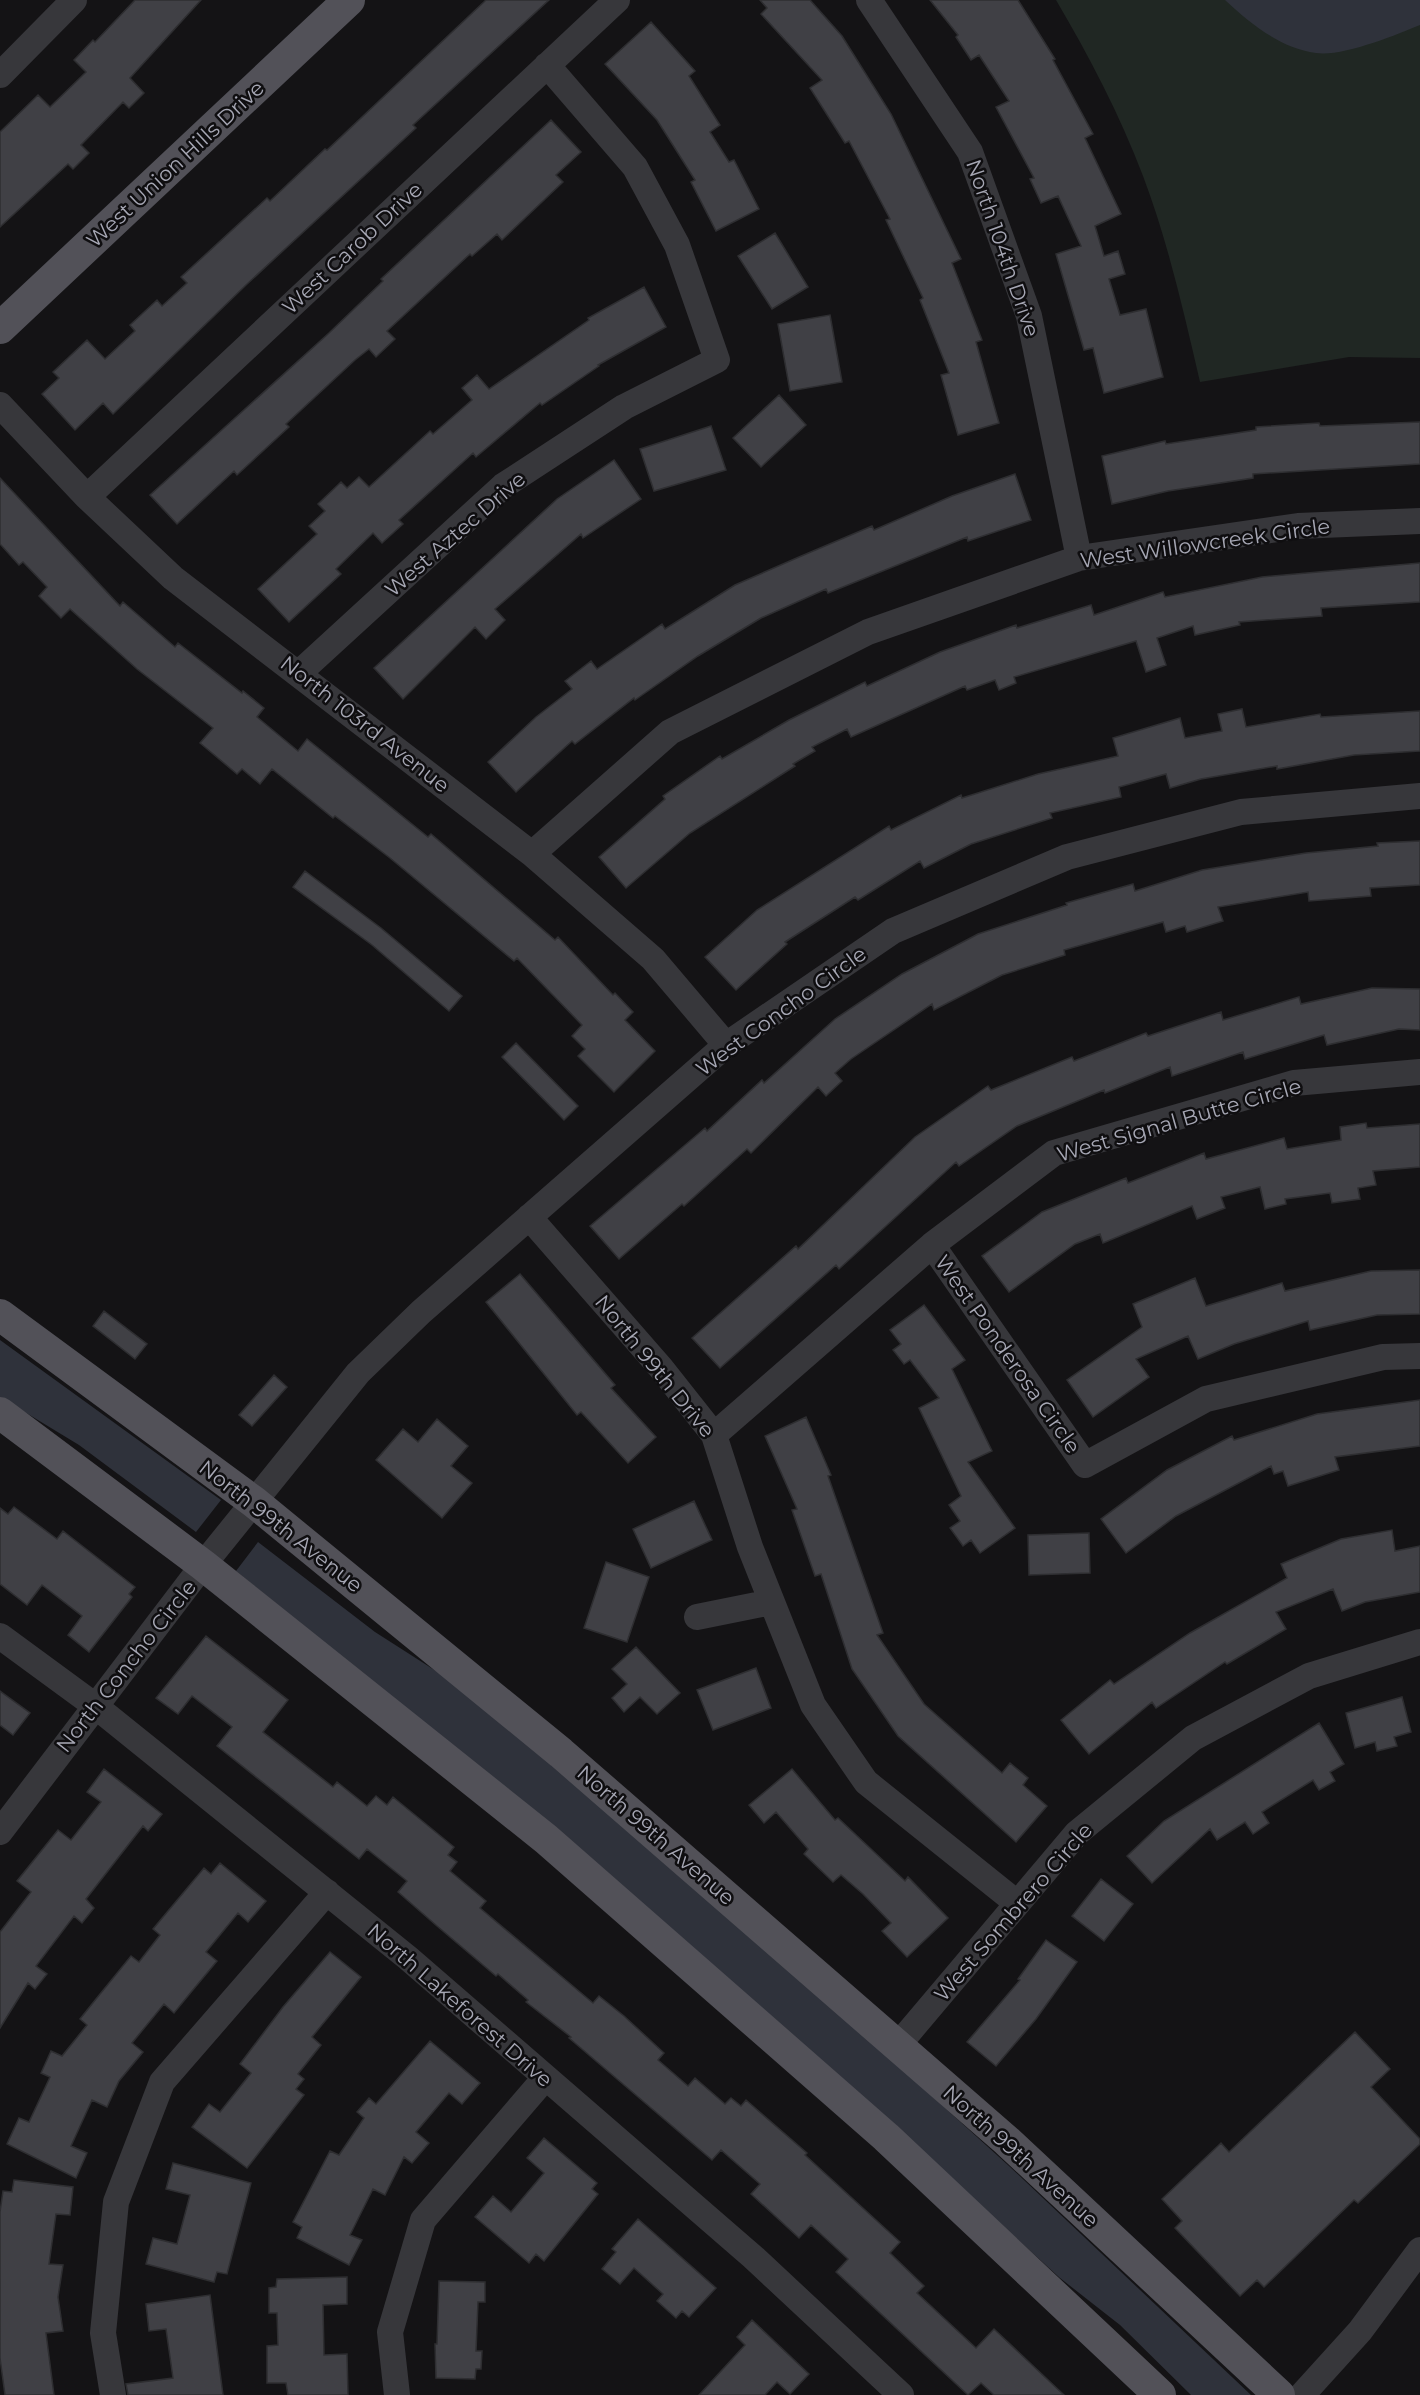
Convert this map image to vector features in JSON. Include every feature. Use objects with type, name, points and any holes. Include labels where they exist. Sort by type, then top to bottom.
[{"type":"main road","name":"West Union Hills Drive","points":[[0,328],[349,0]]},
{"type":"main road","name":"North 99th Avenue","points":[[0,1315],[254,1502],[561,1753],[1007,2141],[1279,2395]]},
{"type":"main road","points":[[0,1413],[203,1565],[546,1839],[886,2137],[1160,2395]]},
{"type":"street","points":[[0,75],[74,0]]},
{"type":"street","name":"West Carob Drive","points":[[87,496],[617,0]]},
{"type":"street","name":"North 104th Drive","points":[[869,0],[970,152],[1029,315],[1079,558]]},
{"type":"street","name":"West Aztec Drive","points":[[299,673],[503,486],[624,406],[717,360],[676,245],[635,167],[548,65]]},
{"type":"street","name":"North 103rd Avenue","points":[[0,405],[87,496],[173,578],[532,854],[653,959],[726,1045]]},
{"type":"street","name":"West Willowcreek Circle","points":[[532,854],[670,732],[868,632],[1079,558],[1298,526],[1420,521]]},
{"type":"street","name":"West Concho Circle","points":[[254,1502],[372,1358],[529,1217],[726,1045],[893,931],[1067,857],[1241,812],[1420,796]]},
{"type":"street","name":"West Signal Butte Circle","points":[[714,1435],[932,1245],[1054,1153],[1294,1083],[1420,1072]]},
{"type":"street","name":"North 99th Drive","points":[[529,1217],[661,1368],[714,1435],[750,1547],[813,1705],[866,1782],[1017,1903]]},
{"type":"street","name":"West Ponderosa Circle","points":[[932,1245],[1085,1465],[1206,1399],[1383,1357],[1420,1356]]},
{"type":"street","name":"North Concho Circle","points":[[0,1832],[94,1705],[254,1502]]},
{"type":"street","points":[[698,1617],[772,1602]]},
{"type":"street","name":"North Lakeforest Drive","points":[[0,1636],[94,1705],[408,1958],[753,2256],[884,2389]]},
{"type":"street","name":"West Sombrero Circle","points":[[898,2045],[1077,1833],[1192,1738],[1308,1676],[1420,1642]]},
{"type":"street","points":[[113,2395],[103,2333],[116,2202],[162,2082],[327,1892]]},
{"type":"street","points":[[397,2395],[390,2332],[423,2220],[545,2078]]},
{"type":"street","points":[[1302,2395],[1360,2331],[1420,2250]]},
{"type":"shaded area","points":[[1056,0],[1420,0],[1420,358],[1349,357],[1200,382],[1168,252],[1143,176],[1103,86]]},
{"type":"shaded area","points":[[1225,0],[1420,0],[1420,25],[1354,49],[1316,53],[1290,46],[1267,34]]},
{"type":"shaded area","points":[[0,1340],[221,1500],[196,1532],[79,1445],[0,1397]]},
{"type":"shaded area","points":[[258,1542],[375,1632],[450,1680],[554,1765],[794,1971],[1009,2166],[1251,2395],[1191,2395],[1120,2325],[1060,2278],[915,2146],[505,1791],[236,1571]]},
{"type":"building","points":[[135,0],[201,0],[130,78],[144,93],[129,108],[123,102],[81,145],[89,153],[73,169],[68,164],[0,227],[0,132],[38,95],[50,107],[86,72],[74,60],[93,40],[95,42]]},
{"type":"building","points":[[486,0],[549,0],[413,125],[416,128],[246,285],[113,414],[103,403],[75,430],[42,394],[59,378],[53,372],[87,340],[105,359],[135,331],[130,325],[157,300],[162,306],[187,283],[181,277],[267,198],[270,201],[325,149],[327,150]]},
{"type":"building","points":[[760,0],[810,0],[842,36],[891,114],[961,259],[952,263],[982,340],[976,342],[999,423],[958,435],[941,375],[949,373],[920,300],[923,298],[886,220],[890,219],[849,141],[845,143],[810,88],[822,80],[761,14],[767,8]]},
{"type":"building","points":[[930,0],[1018,0],[1055,59],[1053,60],[1093,134],[1085,138],[1121,214],[1095,226],[1104,256],[1118,251],[1125,274],[1109,279],[1120,315],[1146,309],[1163,377],[1104,393],[1093,348],[1084,350],[1056,254],[1081,246],[1058,196],[1041,203],[1030,179],[1034,178],[996,107],[1009,101],[979,55],[971,60],[956,37],[958,35]]},
{"type":"building","points":[[651,22],[695,71],[689,76],[720,125],[710,132],[729,162],[734,160],[759,209],[716,231],[691,182],[695,180],[657,120],[605,64]]},
{"type":"building","points":[[551,120],[581,152],[556,175],[563,182],[502,240],[497,234],[472,256],[470,254],[387,331],[395,339],[376,357],[369,349],[355,360],[286,424],[289,427],[237,475],[234,471],[177,524],[150,495],[329,333],[383,281],[381,279]]},
{"type":"building","points":[[775,233],[808,287],[772,309],[738,256]]},
{"type":"building","points":[[644,287],[666,327],[598,365],[542,405],[540,403],[476,457],[473,453],[399,520],[403,524],[382,543],[373,533],[336,569],[341,574],[289,622],[258,589],[317,534],[309,526],[325,511],[318,504],[341,482],[347,488],[359,477],[369,487],[430,431],[433,434],[472,400],[462,388],[477,375],[489,389],[589,320],[588,318]]},
{"type":"building","points":[[830,315],[842,382],[790,391],[778,324]]},
{"type":"building","points":[[779,395],[806,425],[761,467],[733,438]]},
{"type":"building","points":[[1420,422],[1420,464],[1253,474],[1253,478],[1168,491],[1112,504],[1102,456],[1165,441],[1166,444],[1256,430],[1256,427],[1319,423],[1320,426]]},
{"type":"building","points":[[711,426],[726,470],[654,491],[640,449]]},
{"type":"building","points":[[614,460],[641,499],[583,538],[581,534],[495,609],[505,620],[486,639],[475,627],[403,699],[374,668],[557,499]]},
{"type":"building","points":[[1015,474],[1031,520],[968,541],[967,537],[828,593],[826,589],[761,618],[698,656],[635,700],[634,698],[575,744],[572,741],[516,792],[488,762],[536,717],[572,689],[565,681],[591,661],[597,669],[662,624],[665,629],[735,585],[872,526],[874,530],[952,496]]},
{"type":"building","points":[[0,478],[120,606],[123,602],[175,647],[178,643],[264,708],[257,717],[298,751],[307,739],[428,837],[431,834],[555,940],[558,937],[613,995],[615,993],[633,1012],[625,1020],[655,1051],[614,1092],[578,1056],[585,1049],[572,1036],[582,1025],[517,958],[514,961],[390,858],[335,816],[333,818],[272,769],[260,784],[242,769],[237,774],[200,743],[213,728],[137,669],[70,609],[61,618],[39,596],[47,587],[23,562],[19,565],[0,544]]},
{"type":"building","points":[[1420,563],[1420,602],[1321,608],[1322,616],[1239,622],[1240,625],[1195,635],[1193,626],[1157,638],[1166,665],[1146,672],[1136,641],[1014,677],[1016,683],[999,690],[995,680],[967,690],[965,686],[851,737],[847,729],[812,747],[815,751],[793,764],[795,766],[690,833],[626,888],[599,857],[665,799],[663,796],[720,756],[722,759],[789,720],[865,682],[867,686],[940,652],[1016,625],[1017,628],[1091,605],[1094,615],[1163,592],[1165,597],[1262,577]]},
{"type":"building","points":[[1242,709],[1246,727],[1320,714],[1321,717],[1420,711],[1420,751],[1354,755],[1277,769],[1277,766],[1201,779],[1170,788],[1166,774],[1119,787],[1121,797],[1050,813],[1052,818],[971,844],[924,868],[920,861],[858,900],[855,897],[785,942],[787,944],[736,990],[705,957],[757,910],[889,826],[891,830],[961,795],[962,798],[1038,774],[1118,756],[1113,738],[1180,718],[1185,738],[1222,731],[1218,714]]},
{"type":"building","points":[[1420,841],[1420,885],[1370,888],[1371,896],[1309,901],[1308,892],[1218,907],[1223,921],[1187,932],[1185,926],[1166,932],[1163,922],[1064,950],[1065,955],[1002,975],[934,1010],[932,1004],[851,1059],[835,1073],[842,1081],[826,1096],[818,1087],[751,1153],[747,1149],[684,1206],[682,1204],[619,1259],[590,1226],[705,1128],[707,1131],[762,1080],[764,1083],[835,1019],[902,974],[978,934],[1067,905],[1066,903],[1133,884],[1135,891],[1202,870],[1306,853],[1378,846],[1377,843]]},
{"type":"building","points":[[305,871],[381,928],[462,996],[449,1011],[372,945],[293,887]]},
{"type":"building","points":[[1372,988],[1420,989],[1420,1030],[1399,1029],[1327,1045],[1324,1035],[1245,1059],[1243,1052],[1172,1076],[1170,1067],[1105,1093],[1104,1090],[1017,1126],[959,1166],[956,1162],[839,1269],[836,1265],[720,1368],[692,1338],[796,1246],[798,1249],[915,1137],[988,1086],[991,1090],[1072,1057],[1074,1061],[1146,1033],[1148,1036],[1221,1012],[1223,1020],[1299,997],[1301,1004]]},
{"type":"building","points":[[516,1043],[578,1106],[564,1120],[502,1057]]},
{"type":"building","points":[[1366,1123],[1367,1128],[1420,1124],[1420,1167],[1373,1171],[1376,1185],[1358,1188],[1360,1199],[1332,1203],[1330,1193],[1285,1199],[1286,1204],[1265,1209],[1260,1187],[1221,1197],[1225,1208],[1197,1219],[1192,1206],[1103,1243],[1100,1234],[1075,1244],[1009,1292],[982,1256],[1042,1212],[1126,1178],[1128,1183],[1204,1153],[1206,1159],[1284,1138],[1287,1149],[1341,1140],[1340,1127]]},
{"type":"building","points":[[1420,1270],[1420,1314],[1377,1315],[1310,1330],[1308,1321],[1234,1344],[1198,1359],[1188,1336],[1136,1359],[1149,1377],[1093,1417],[1067,1380],[1142,1327],[1133,1304],[1195,1278],[1206,1306],[1282,1283],[1285,1291],[1371,1271]]},
{"type":"building","points":[[520,1274],[615,1385],[611,1388],[656,1437],[628,1463],[581,1412],[577,1415],[486,1302]]},
{"type":"building","points":[[924,1305],[965,1360],[952,1369],[992,1451],[968,1462],[1015,1528],[980,1553],[971,1540],[963,1546],[950,1528],[960,1521],[949,1505],[961,1496],[919,1408],[939,1398],[910,1360],[904,1364],[893,1350],[901,1344],[890,1330]]},
{"type":"building","points":[[104,1311],[147,1344],[135,1359],[93,1326]]},
{"type":"building","points":[[274,1375],[287,1387],[252,1426],[239,1415]]},
{"type":"building","points":[[1420,1400],[1420,1446],[1335,1457],[1339,1470],[1288,1486],[1283,1471],[1274,1474],[1271,1466],[1176,1516],[1126,1553],[1101,1519],[1167,1470],[1232,1436],[1234,1440],[1317,1414]]},
{"type":"building","points":[[806,1417],[831,1475],[828,1476],[883,1633],[877,1635],[924,1704],[1002,1773],[1010,1763],[1028,1778],[1023,1785],[1047,1806],[1016,1842],[898,1736],[852,1669],[821,1574],[815,1576],[792,1510],[797,1509],[765,1436]]},
{"type":"building","points":[[437,1419],[468,1446],[451,1466],[472,1483],[442,1518],[376,1460],[403,1429],[418,1442]]},
{"type":"building","points":[[694,1501],[712,1540],[651,1568],[633,1529]]},
{"type":"building","points":[[14,1507],[57,1539],[63,1531],[135,1587],[129,1594],[132,1597],[89,1652],[68,1635],[82,1616],[42,1585],[27,1605],[0,1584],[0,1508],[8,1514]]},
{"type":"building","points":[[1392,1530],[1395,1551],[1420,1546],[1420,1592],[1365,1602],[1342,1611],[1333,1589],[1276,1612],[1286,1629],[1227,1664],[1225,1662],[1156,1708],[1152,1702],[1089,1754],[1061,1720],[1110,1680],[1114,1684],[1190,1633],[1287,1578],[1281,1564],[1341,1539]]},
{"type":"building","points":[[1089,1533],[1090,1573],[1029,1575],[1028,1535]]},
{"type":"building","points":[[606,1562],[649,1577],[627,1642],[584,1628]]},
{"type":"building","points":[[206,1636],[288,1700],[263,1732],[333,1787],[337,1782],[367,1806],[376,1796],[387,1805],[393,1797],[454,1847],[448,1855],[457,1862],[450,1871],[486,1901],[480,1908],[593,2003],[599,1996],[624,2016],[664,2053],[658,2060],[688,2086],[695,2078],[725,2104],[731,2098],[741,2106],[746,2100],[807,2153],[805,2155],[900,2242],[890,2253],[924,2286],[917,2293],[976,2348],[994,2329],[1064,2395],[994,2395],[981,2383],[968,2395],[836,2272],[848,2259],[811,2225],[799,2238],[751,2194],[760,2184],[721,2150],[712,2160],[569,2038],[571,2037],[526,2002],[528,2000],[498,1974],[496,1976],[398,1892],[407,1881],[367,1849],[359,1859],[217,1746],[232,1727],[192,1696],[178,1714],[156,1698]]},
{"type":"building","points":[[636,1647],[680,1693],[657,1714],[640,1697],[624,1712],[612,1698],[627,1684],[612,1669]]},
{"type":"building","points":[[756,1668],[771,1708],[713,1730],[697,1690]]},
{"type":"building","points":[[0,1691],[30,1713],[13,1735],[0,1725]]},
{"type":"building","points":[[1402,1697],[1411,1732],[1394,1737],[1397,1746],[1377,1751],[1375,1742],[1355,1748],[1346,1713]]},
{"type":"building","points":[[1319,1723],[1344,1764],[1330,1772],[1335,1781],[1319,1790],[1313,1780],[1262,1812],[1269,1823],[1253,1834],[1245,1822],[1217,1840],[1210,1829],[1152,1883],[1127,1856],[1164,1821]]},
{"type":"building","points":[[104,1769],[162,1814],[148,1831],[143,1826],[86,1899],[94,1908],[82,1923],[74,1916],[36,1966],[47,1974],[35,1989],[28,1983],[0,2028],[0,1932],[31,1892],[17,1881],[58,1830],[71,1840],[101,1802],[87,1792]]},
{"type":"building","points":[[792,1769],[835,1820],[838,1818],[905,1881],[908,1877],[948,1918],[907,1957],[882,1931],[891,1923],[863,1894],[841,1875],[833,1882],[804,1854],[808,1849],[776,1812],[764,1823],[749,1805]]},
{"type":"building","points":[[220,1863],[266,1901],[248,1922],[238,1913],[206,1952],[217,1961],[174,2013],[164,2004],[132,2043],[143,2052],[119,2081],[107,2107],[92,2100],[71,2146],[87,2153],[76,2178],[7,2144],[19,2118],[29,2122],[50,2077],[41,2073],[51,2051],[62,2056],[87,2025],[80,2019],[96,1999],[131,1956],[139,1962],[160,1935],[153,1929],[204,1868],[211,1874]]},
{"type":"building","points":[[1101,1879],[1133,1904],[1104,1941],[1072,1916]]},
{"type":"building","points":[[1046,1940],[1077,1962],[1036,2019],[996,2066],[967,2042],[1020,1980],[1018,1979]]},
{"type":"building","points":[[330,1952],[361,1977],[312,2037],[321,2045],[298,2074],[304,2079],[296,2089],[304,2095],[247,2168],[192,2127],[209,2104],[220,2112],[251,2073],[240,2064],[283,2007]]},
{"type":"building","points":[[1355,2032],[1390,2069],[1371,2087],[1420,2139],[1420,2144],[1358,2203],[1354,2200],[1264,2287],[1257,2280],[1240,2296],[1175,2228],[1182,2221],[1162,2199],[1221,2143],[1229,2152]]},
{"type":"building","points":[[430,2041],[480,2083],[462,2104],[449,2093],[416,2132],[429,2143],[412,2163],[404,2157],[385,2195],[373,2189],[350,2235],[362,2240],[349,2265],[297,2238],[302,2227],[293,2222],[330,2151],[339,2155],[364,2118],[357,2112],[369,2098],[376,2104]]},
{"type":"building","points":[[544,2138],[597,2183],[592,2189],[598,2194],[544,2261],[536,2254],[529,2263],[475,2217],[493,2196],[511,2212],[544,2173],[527,2158]]},
{"type":"building","points":[[173,2163],[251,2183],[227,2274],[217,2272],[214,2282],[146,2264],[153,2238],[177,2244],[190,2195],[166,2189]]},
{"type":"building","points":[[14,2180],[73,2187],[70,2215],[56,2214],[49,2264],[63,2265],[58,2297],[63,2331],[46,2333],[54,2395],[5,2395],[0,2358],[0,2212],[3,2191],[12,2192]]},
{"type":"building","points":[[638,2219],[716,2288],[689,2317],[682,2311],[676,2318],[657,2301],[663,2294],[634,2268],[620,2284],[602,2269],[616,2252],[612,2249]]},
{"type":"building","points":[[347,2277],[347,2304],[323,2305],[324,2355],[347,2354],[348,2395],[288,2395],[286,2383],[267,2383],[267,2346],[278,2345],[277,2313],[269,2313],[269,2288],[276,2287],[277,2279]]},
{"type":"building","points":[[439,2281],[485,2282],[485,2302],[478,2302],[476,2351],[482,2351],[481,2369],[476,2369],[475,2379],[436,2378],[435,2344],[437,2344]]},
{"type":"building","points":[[210,2295],[223,2395],[128,2395],[126,2384],[173,2378],[166,2329],[149,2331],[146,2304]]},
{"type":"building","points":[[752,2320],[809,2374],[790,2394],[777,2382],[765,2395],[699,2395],[745,2345],[737,2337]]}]
